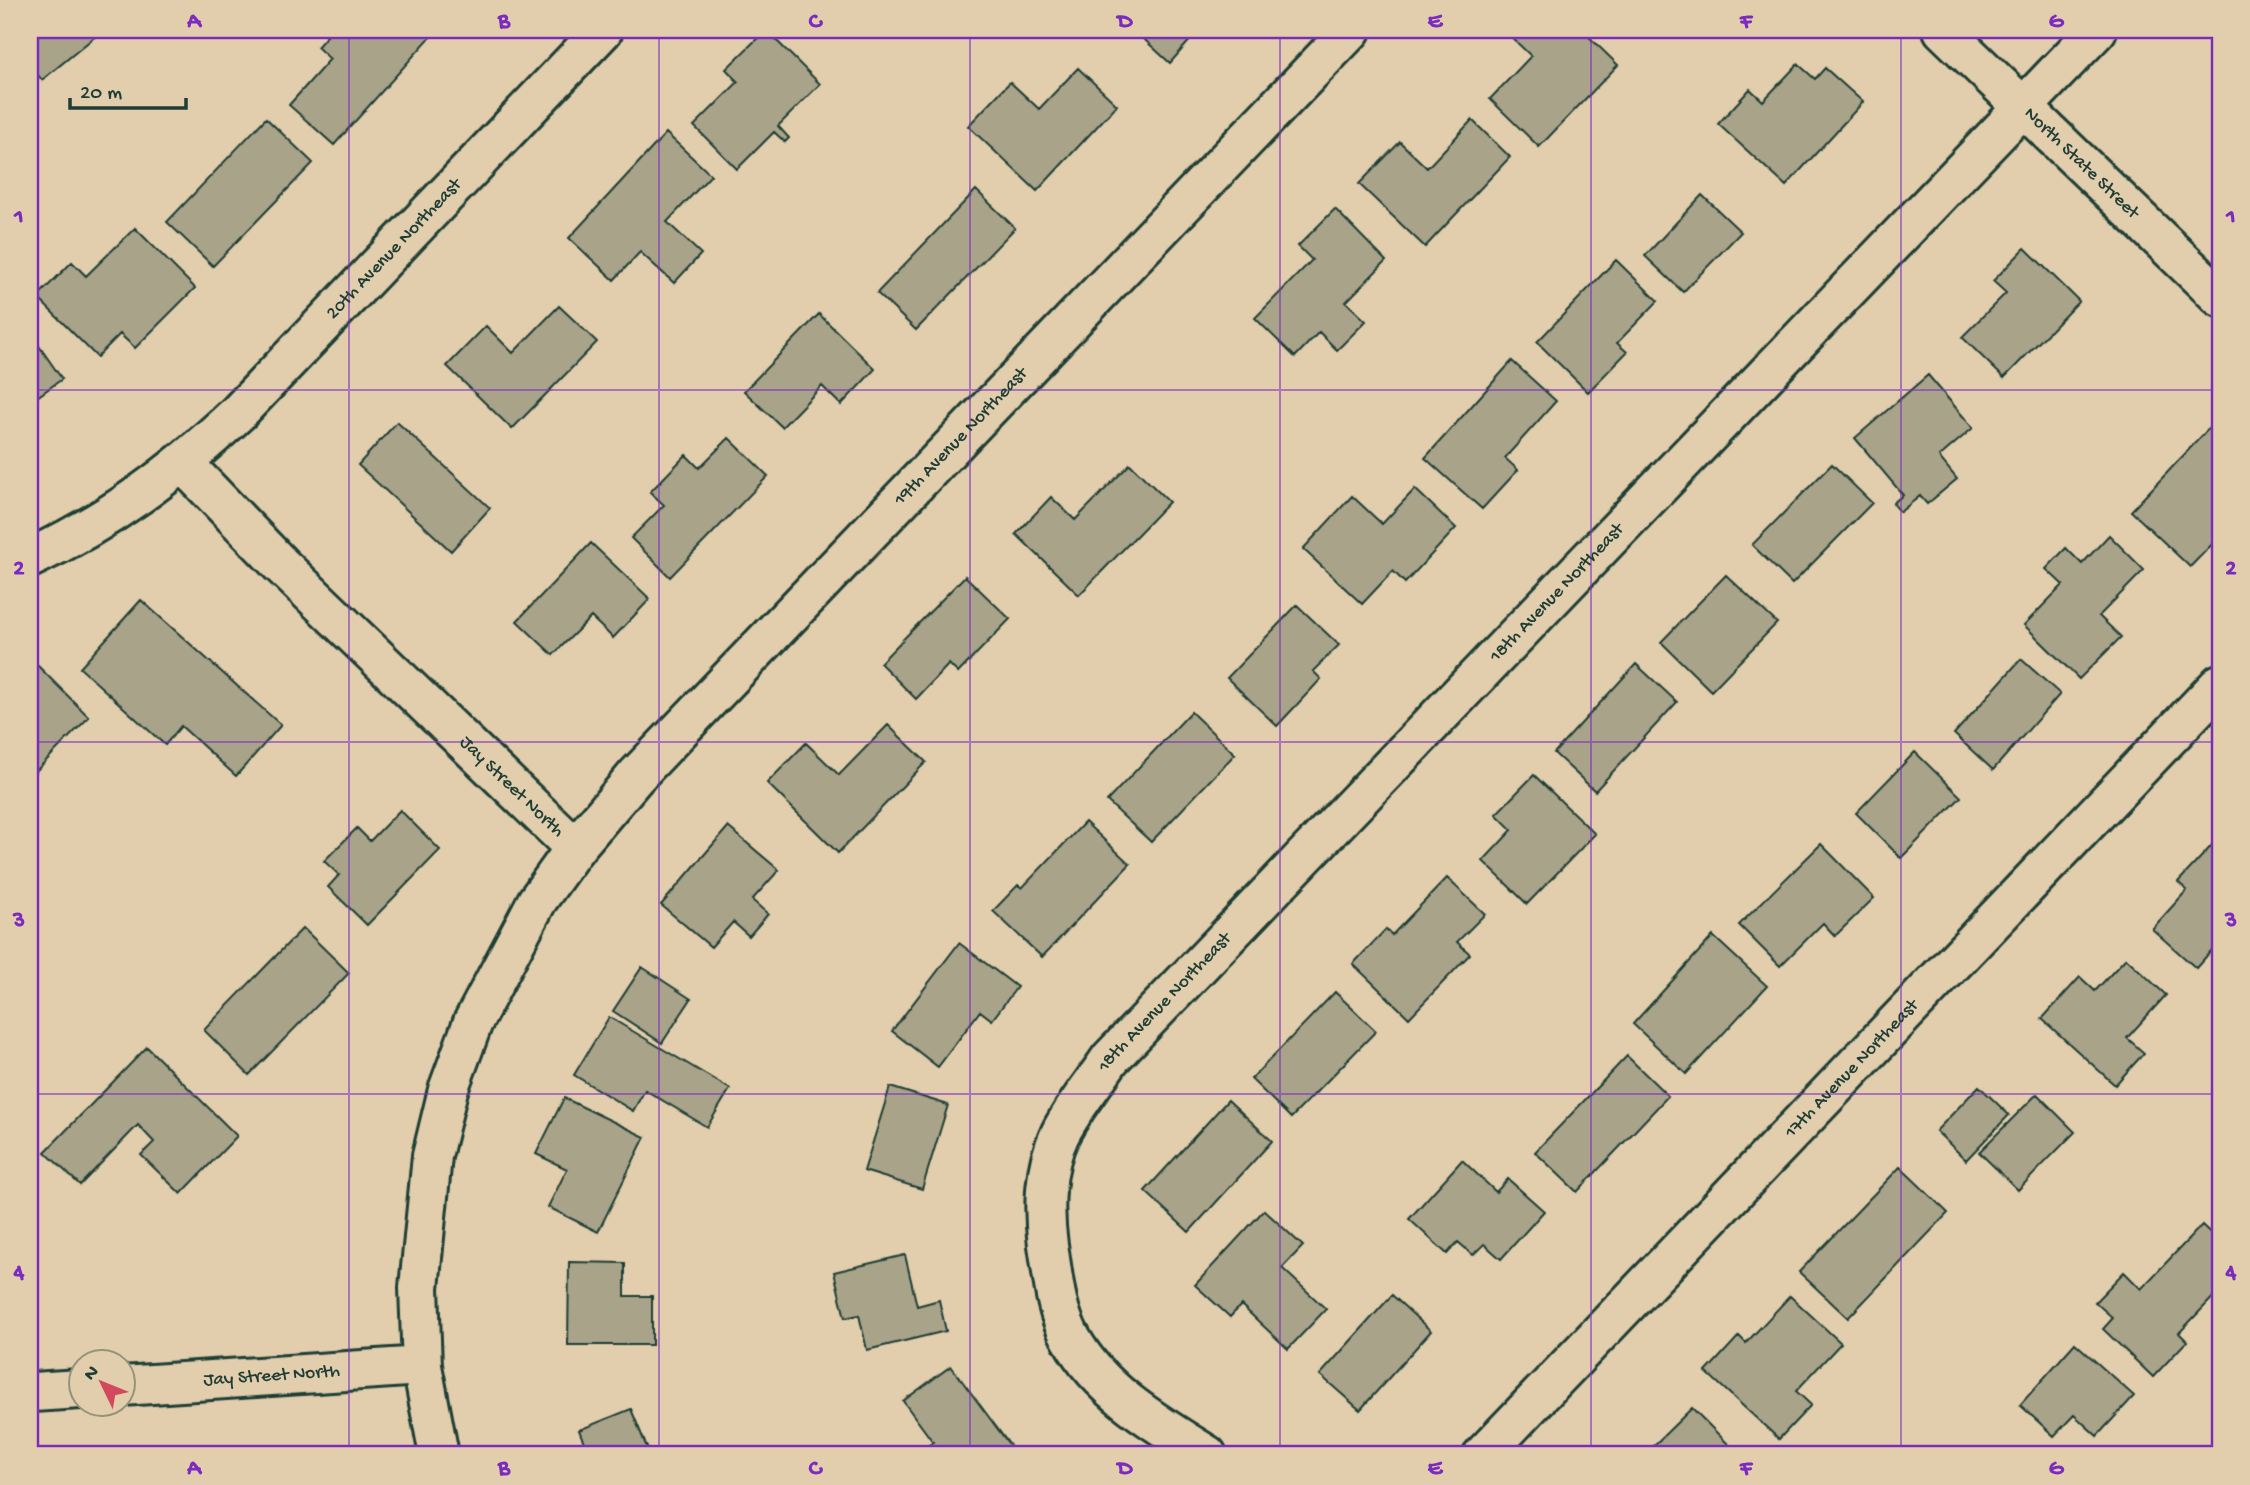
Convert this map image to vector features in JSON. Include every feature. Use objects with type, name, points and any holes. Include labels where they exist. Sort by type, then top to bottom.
[{"type":"street","name":"20th Avenue Northeast","points":[[184,464],[248,403],[603,30]]},
{"type":"street","name":"19th Avenue Northeast","points":[[575,848],[636,776],[1351,30]]},
{"type":"street","name":"North State Street","points":[[1943,30],[2220,296]]},
{"type":"street","name":"18th Avenue Northeast","points":[[1207,1455],[1123,1398],[1090,1366],[1070,1337],[1056,1300],[1045,1224],[1047,1177],[1060,1135],[1110,1059],[2097,30]]},
{"type":"street","points":[[30,558],[145,494],[184,464]]},
{"type":"street","name":"Jay Street North","points":[[184,464],[281,565],[575,848],[537,901],[473,1022],[449,1090],[432,1156],[419,1288],[422,1366],[439,1455]]},
{"type":"street","name":"17th Avenue Northeast","points":[[1483,1455],[2220,684]]},
{"type":"street","name":"Jay Street North","points":[[136,1385],[422,1366]]},
{"type":"street","points":[[33,1392],[66,1390]]},
{"type":"building","points":[[30,30],[103,30],[42,80],[30,65]]},
{"type":"building","points":[[332,30],[430,30],[434,33],[334,145],[289,105],[330,59],[317,47]]},
{"type":"building","points":[[766,30],[820,84],[778,126],[789,138],[785,142],[774,132],[737,169],[694,126],[738,82],[726,69]]},
{"type":"building","points":[[1134,30],[1199,30],[1170,63]]},
{"type":"building","points":[[1504,30],[1582,30],[1618,65],[1539,147],[1490,99],[1531,56]]},
{"type":"building","points":[[1798,64],[1815,79],[1825,68],[1863,102],[1786,186],[1718,124],[1750,89],[1763,101]]},
{"type":"building","points":[[1078,68],[1117,105],[1037,191],[968,126],[1010,82],[1039,109]]},
{"type":"building","points":[[266,118],[313,163],[213,266],[167,222]]},
{"type":"building","points":[[1472,120],[1510,157],[1425,247],[1359,184],[1400,142],[1427,168]]},
{"type":"building","points":[[666,133],[711,175],[667,222],[701,254],[674,283],[640,252],[614,280],[569,238]]},
{"type":"building","points":[[976,190],[1015,228],[916,330],[877,293]]},
{"type":"building","points":[[1702,195],[1741,232],[1683,292],[1645,256]]},
{"type":"building","points":[[1335,209],[1386,261],[1346,302],[1366,321],[1337,350],[1319,332],[1295,357],[1255,318],[1312,260],[1298,246]]},
{"type":"building","points":[[135,228],[195,288],[135,348],[120,334],[97,357],[37,297],[72,262],[86,276]]},
{"type":"building","points":[[2025,248],[2079,301],[2004,378],[1962,337],[2006,293],[1993,281]]},
{"type":"building","points":[[1616,260],[1658,301],[1617,343],[1627,352],[1588,392],[1537,342]]},
{"type":"building","points":[[559,306],[597,342],[512,429],[447,366],[486,326],[513,353]]},
{"type":"building","points":[[819,314],[875,369],[841,405],[822,386],[782,427],[744,391]]},
{"type":"building","points":[[30,333],[62,379],[30,402]]},
{"type":"building","points":[[1512,361],[1556,401],[1505,458],[1518,470],[1482,509],[1425,458]]},
{"type":"building","points":[[1928,375],[1973,428],[1939,457],[1957,479],[1927,504],[1920,496],[1900,512],[1893,503],[1903,495],[1855,438]]},
{"type":"building","points":[[397,422],[490,508],[451,551],[358,465]]},
{"type":"building","points":[[2212,425],[2220,433],[2220,513],[2215,519],[2220,525],[2220,536],[2190,567],[2131,511]]},
{"type":"building","points":[[729,438],[768,476],[670,577],[631,538],[664,505],[650,492],[686,455],[699,468]]},
{"type":"building","points":[[1130,464],[1169,502],[1079,595],[1016,534],[1051,497],[1075,520]]},
{"type":"building","points":[[1832,464],[1872,503],[1792,584],[1752,545]]},
{"type":"building","points":[[1415,489],[1456,528],[1405,583],[1393,571],[1362,604],[1303,549],[1352,496],[1382,524]]},
{"type":"building","points":[[2109,535],[2144,570],[2099,616],[2121,637],[2079,679],[2024,625],[2063,585],[2046,569],[2066,548],[2082,564]]},
{"type":"building","points":[[591,543],[650,599],[613,638],[591,617],[553,655],[517,621]]},
{"type":"building","points":[[1726,575],[1777,623],[1711,691],[1661,642]]},
{"type":"building","points":[[965,576],[1010,619],[958,673],[949,664],[916,699],[880,663]]},
{"type":"building","points":[[141,600],[281,725],[236,776],[181,726],[165,745],[80,668]]},
{"type":"building","points":[[1297,605],[1339,645],[1313,671],[1321,679],[1277,726],[1227,678]]},
{"type":"building","points":[[2021,659],[2060,694],[1993,770],[1954,734]]},
{"type":"building","points":[[35,663],[89,717],[30,777],[30,669]]},
{"type":"building","points":[[1636,664],[1677,702],[1595,791],[1554,753]]},
{"type":"building","points":[[1191,712],[1235,754],[1151,842],[1107,801]]},
{"type":"building","points":[[888,725],[926,762],[838,853],[767,783],[806,743],[839,775]]},
{"type":"building","points":[[1915,752],[1961,797],[1901,858],[1856,813]]},
{"type":"building","points":[[1534,775],[1595,834],[1527,904],[1483,861],[1512,830],[1496,814]]},
{"type":"building","points":[[400,810],[440,850],[367,925],[328,887],[339,875],[324,861],[357,828],[370,841]]},
{"type":"building","points":[[1085,822],[1130,864],[1042,957],[993,911],[1018,885],[1022,888]]},
{"type":"building","points":[[728,827],[779,870],[752,900],[768,914],[749,936],[733,922],[711,947],[661,905]]},
{"type":"building","points":[[2215,842],[2220,847],[2220,941],[2196,968],[2152,929],[2187,890],[2178,882]]},
{"type":"building","points":[[1821,844],[1874,898],[1835,936],[1823,923],[1780,966],[1739,925]]},
{"type":"building","points":[[1447,878],[1485,914],[1457,942],[1470,954],[1409,1018],[1353,964],[1386,929],[1392,935]]},
{"type":"building","points":[[303,928],[349,973],[249,1075],[204,1030]]},
{"type":"building","points":[[1713,936],[1767,986],[1686,1074],[1633,1024]]},
{"type":"building","points":[[959,943],[1017,987],[992,1020],[980,1011],[938,1067],[892,1031]]},
{"type":"building","points":[[2126,958],[2166,995],[2127,1038],[2144,1053],[2115,1085],[2042,1019],[2080,977],[2095,991]]},
{"type":"building","points":[[642,967],[691,999],[662,1043],[613,1011]]},
{"type":"building","points":[[1335,992],[1376,1031],[1291,1118],[1251,1079]]},
{"type":"building","points":[[609,1017],[730,1089],[707,1127],[645,1090],[633,1111],[574,1075]]},
{"type":"building","points":[[147,1047],[237,1136],[181,1194],[141,1155],[154,1142],[138,1125],[80,1185],[45,1152]]},
{"type":"building","points":[[1627,1056],[1668,1096],[1577,1192],[1535,1152]]},
{"type":"building","points":[[1979,1086],[2009,1115],[1966,1160],[1936,1131]]},
{"type":"building","points":[[890,1087],[948,1105],[922,1189],[864,1171]]},
{"type":"building","points":[[2037,1094],[2075,1132],[2018,1190],[1979,1152]]},
{"type":"building","points":[[564,1098],[645,1137],[598,1232],[548,1207],[567,1169],[536,1154]]},
{"type":"building","points":[[1228,1100],[1272,1141],[1189,1232],[1145,1191]]},
{"type":"building","points":[[1462,1160],[1496,1192],[1508,1179],[1544,1211],[1501,1259],[1484,1244],[1473,1255],[1458,1242],[1447,1254],[1409,1219]]},
{"type":"building","points":[[1900,1167],[1948,1213],[1848,1318],[1799,1272]]},
{"type":"building","points":[[1264,1210],[1303,1246],[1282,1268],[1326,1309],[1288,1349],[1241,1305],[1230,1317],[1195,1285]]},
{"type":"building","points":[[2202,1225],[2220,1242],[2220,1290],[2179,1333],[2187,1341],[2153,1377],[2103,1329],[2113,1318],[2095,1302],[2124,1272],[2141,1289]]},
{"type":"building","points":[[905,1255],[917,1306],[939,1300],[946,1331],[867,1350],[859,1315],[845,1318],[834,1272]]},
{"type":"building","points":[[569,1262],[625,1263],[625,1296],[652,1296],[652,1345],[568,1345]]},
{"type":"building","points":[[1392,1295],[1431,1331],[1360,1410],[1320,1375]]},
{"type":"building","points":[[1790,1296],[1841,1343],[1796,1391],[1811,1405],[1779,1439],[1706,1372],[1739,1336],[1746,1343]]},
{"type":"building","points":[[2075,1343],[2134,1396],[2097,1436],[2074,1415],[2054,1436],[2020,1405]]},
{"type":"building","points":[[951,1366],[1017,1455],[915,1455],[933,1442],[903,1401]]},
{"type":"building","points":[[1692,1408],[1733,1449],[1726,1455],[1644,1455]]},
{"type":"building","points":[[631,1409],[650,1455],[589,1455],[579,1430]]}]
